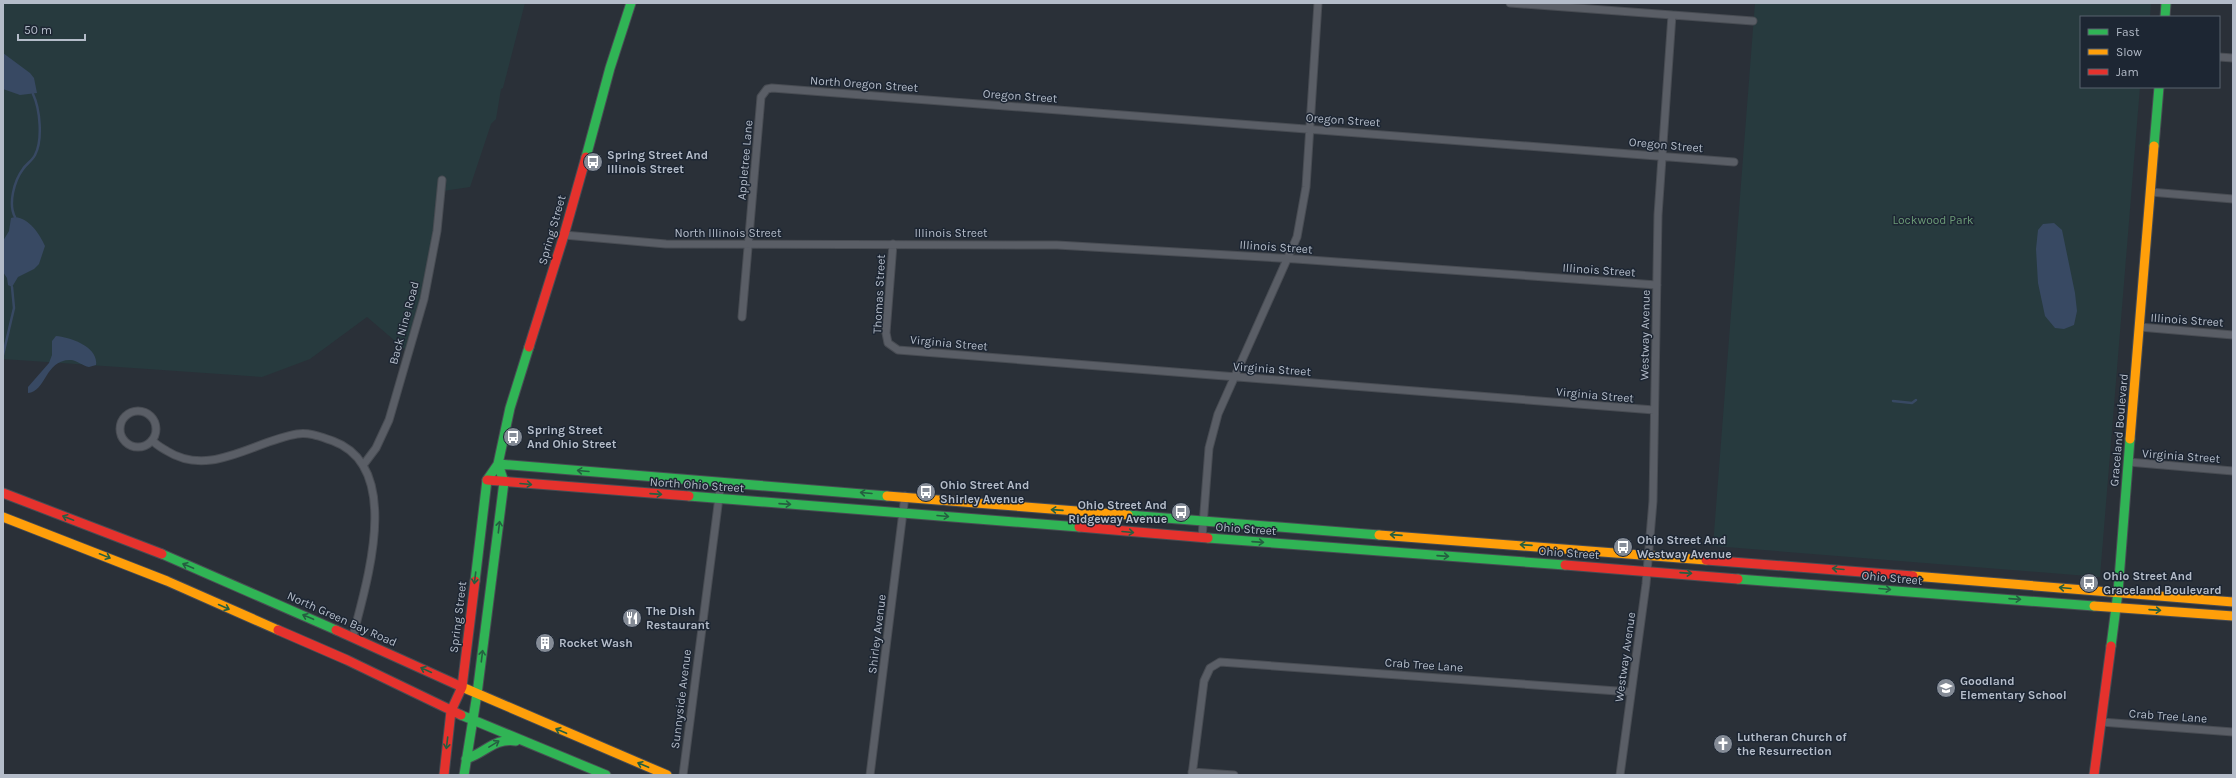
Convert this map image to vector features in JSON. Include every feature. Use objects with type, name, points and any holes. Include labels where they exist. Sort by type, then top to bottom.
[{"type":"street","name":"Spring Street","points":[[444,775],[451,711],[462,687],[487,480],[498,464],[510,408],[564,235],[610,68],[631,3]]},
{"type":"street","points":[[1202,538],[1207,466],[1213,431],[1234,377],[1297,237],[1304,206],[1318,3]]},
{"type":"street","points":[[1510,3],[1753,21]]},
{"type":"street","points":[[2165,16],[2166,3]]},
{"type":"street","name":"Westway Avenue","points":[[1620,775],[1647,570],[1653,501],[1658,215],[1672,15]]},
{"type":"street","points":[[2220,57],[2233,58]]},
{"type":"street","name":"North Oregon Street","points":[[775,88],[950,102]]},
{"type":"street","name":"Appletree Lane","points":[[742,317],[761,97],[767,89],[775,88]]},
{"type":"street","name":"Graceland Boulevard","points":[[2094,775],[2118,592],[2159,88]]},
{"type":"street","name":"Oregon Street","points":[[950,102],[1734,162]]},
{"type":"street","name":"Back Nine Road","points":[[364,464],[376,448],[389,420],[424,300],[437,231],[442,180]]},
{"type":"street","points":[[2150,192],[2233,199]]},
{"type":"street","name":"North Illinois Street","points":[[564,235],[666,244],[893,244]]},
{"type":"street","name":"Illinois Street","points":[[893,244],[1057,245],[1287,259],[1657,285]]},
{"type":"street","name":"Thomas Street","points":[[889,344],[886,333],[893,244]]},
{"type":"street","name":"Illinois Street","points":[[2139,327],[2233,335]]},
{"type":"street","name":"Virginia Street","points":[[889,344],[898,350],[1654,410]]},
{"type":"street","points":[[141,412],[152,418],[156,429],[152,440],[143,447],[137,448],[127,444],[120,434],[121,423],[124,417],[129,414],[141,412]]},
{"type":"street","points":[[152,440],[174,455],[187,460],[204,461],[220,459],[298,434],[314,434],[342,444],[364,464],[374,500],[375,533],[371,564],[353,636]]},
{"type":"street","name":"Virginia Street","points":[[2128,462],[2233,470]]},
{"type":"street","points":[[464,775],[477,694],[504,482],[498,464]]},
{"type":"street","name":"North Ohio Street","points":[[498,464],[905,496]]},
{"type":"street","points":[[557,486],[559,469]]},
{"type":"street","points":[[610,473],[611,490]]},
{"type":"street","name":"North Ohio Street","points":[[487,480],[904,513]]},
{"type":"street","name":"Sunnyside Avenue","points":[[683,775],[721,482]]},
{"type":"street","name":"North Green Bay Road","points":[[3,493],[151,550],[353,636],[477,694],[667,775]]},
{"type":"street","name":"Ohio Street","points":[[905,496],[1015,507],[1951,578],[2233,602]]},
{"type":"street","name":"Shirley Avenue","points":[[870,775],[905,496]]},
{"type":"street","points":[[1014,522],[1015,507]]},
{"type":"street","name":"Ohio Street","points":[[904,513],[1202,538],[1647,570],[2233,616]]},
{"type":"street","points":[[1108,530],[1110,514]]},
{"type":"street","points":[[3,517],[167,581],[347,660],[451,711],[606,775]]},
{"type":"street","points":[[1351,549],[1353,532]]},
{"type":"street","points":[[1484,559],[1486,542]]},
{"type":"street","points":[[1950,594],[1951,578]]},
{"type":"street","name":"Crab Tree Lane","points":[[1192,773],[1204,681],[1210,668],[1217,663],[1226,661],[1631,692]]},
{"type":"street","name":"Crab Tree Lane","points":[[2101,722],[2233,732]]},
{"type":"street","points":[[466,759],[484,751],[492,743],[502,739],[524,742]]},
{"type":"street","points":[[1192,773],[1234,775]]},
{"type":"green space","points":[[3,3],[525,3],[503,88],[501,89],[496,119],[491,124],[470,187],[443,191],[437,231],[408,352],[367,317],[310,359],[262,377],[3,359]]},
{"type":"green space","name":"Lockwood Park","points":[[1755,3],[2151,3],[2150,16],[2080,16],[2080,88],[2140,88],[2100,577],[1713,546]]},
{"type":"water","points":[[3,53],[30,73],[34,78],[37,93],[20,95],[3,89]]},
{"type":"water","points":[[11,218],[20,218],[30,224],[40,236],[45,246],[39,264],[34,269],[18,277],[12,287],[8,285],[7,278],[3,272],[3,241],[9,231]]},
{"type":"water","points":[[2054,223],[2062,230],[2075,293],[2077,311],[2074,325],[2064,329],[2055,328],[2045,316],[2038,283],[2036,249],[2038,230],[2043,224]]},
{"type":"water","points":[[56,336],[69,338],[88,348],[96,359],[96,365],[89,367],[73,360],[62,361],[51,370],[39,387],[28,393],[28,387],[49,363],[52,355],[52,341]]},
{"type":"waterway","points":[[15,217],[12,206],[15,186],[23,169],[35,155],[39,141],[39,116],[33,94]]},
{"type":"waterway","points":[[3,355],[14,308],[12,287]]},
{"type":"waterway","points":[[1893,401],[1912,403],[1916,400]]},
{"type":"traffic: fast","points":[[586,157],[610,68],[631,3]]},
{"type":"traffic: fast","points":[[2165,16],[2166,3]]},
{"type":"traffic: fast","points":[[2154,146],[2159,88]]},
{"type":"traffic: fast","points":[[475,581],[487,480],[498,464],[510,408],[529,347]]},
{"type":"traffic: fast","points":[[2111,646],[2118,592],[2130,439]]},
{"type":"traffic: fast","points":[[498,464],[887,496]]},
{"type":"traffic: fast","points":[[464,775],[477,694],[504,482],[498,464]]},
{"type":"traffic: fast","points":[[689,496],[1079,527]]},
{"type":"traffic: fast","points":[[1128,515],[1379,535]]},
{"type":"traffic: fast","points":[[1208,538],[1565,565]]},
{"type":"traffic: fast","points":[[162,554],[336,630]]},
{"type":"traffic: fast","points":[[1738,579],[2094,606]]},
{"type":"traffic: fast","points":[[461,715],[606,775]]},
{"type":"traffic: fast","points":[[466,759],[501,742],[516,741]]},
{"type":"traffic: slow","points":[[2130,439],[2154,146]]},
{"type":"traffic: slow","points":[[887,496],[1128,515]]},
{"type":"traffic: slow","points":[[3,517],[167,581],[278,630]]},
{"type":"traffic: slow","points":[[1379,535],[1706,560]]},
{"type":"traffic: slow","points":[[1913,576],[2233,602]]},
{"type":"traffic: slow","points":[[2094,606],[2233,616]]},
{"type":"traffic: slow","points":[[462,687],[667,775]]},
{"type":"traffic: jam","points":[[529,347],[564,235],[586,157]]},
{"type":"traffic: jam","points":[[487,480],[689,496]]},
{"type":"traffic: jam","points":[[3,493],[162,554]]},
{"type":"traffic: jam","points":[[1079,527],[1208,538]]},
{"type":"traffic: jam","points":[[1706,560],[1913,576]]},
{"type":"traffic: jam","points":[[1565,565],[1738,579]]},
{"type":"traffic: jam","points":[[444,775],[451,711],[462,687],[475,581]]},
{"type":"traffic: jam","points":[[278,630],[347,660],[461,715]]},
{"type":"traffic: jam","points":[[336,630],[462,687]]},
{"type":"traffic: jam","points":[[2094,775],[2111,646]]},
{"type":"place","name":"Spring Street And Illinois Street","points":[[593,162]]},
{"type":"place","name":"Spring Street And Ohio Street","points":[[513,437]]},
{"type":"place","name":"Ohio Street And Shirley Avenue","points":[[926,492]]},
{"type":"place","name":"Ohio Street And Ridgeway Avenue","points":[[1181,512]]},
{"type":"place","name":"Ohio Street And Westway Avenue","points":[[1623,547]]},
{"type":"place","name":"Ohio Street And Graceland Boulevard","points":[[2089,583]]},
{"type":"place","name":"The Dish Restaurant","points":[[632,618]]},
{"type":"place","name":"Rocket Wash","points":[[545,643]]},
{"type":"place","name":"Goodland Elementary School","points":[[1946,688]]},
{"type":"place","name":"Lutheran Church of the Resurrection","points":[[1723,744]]}]
